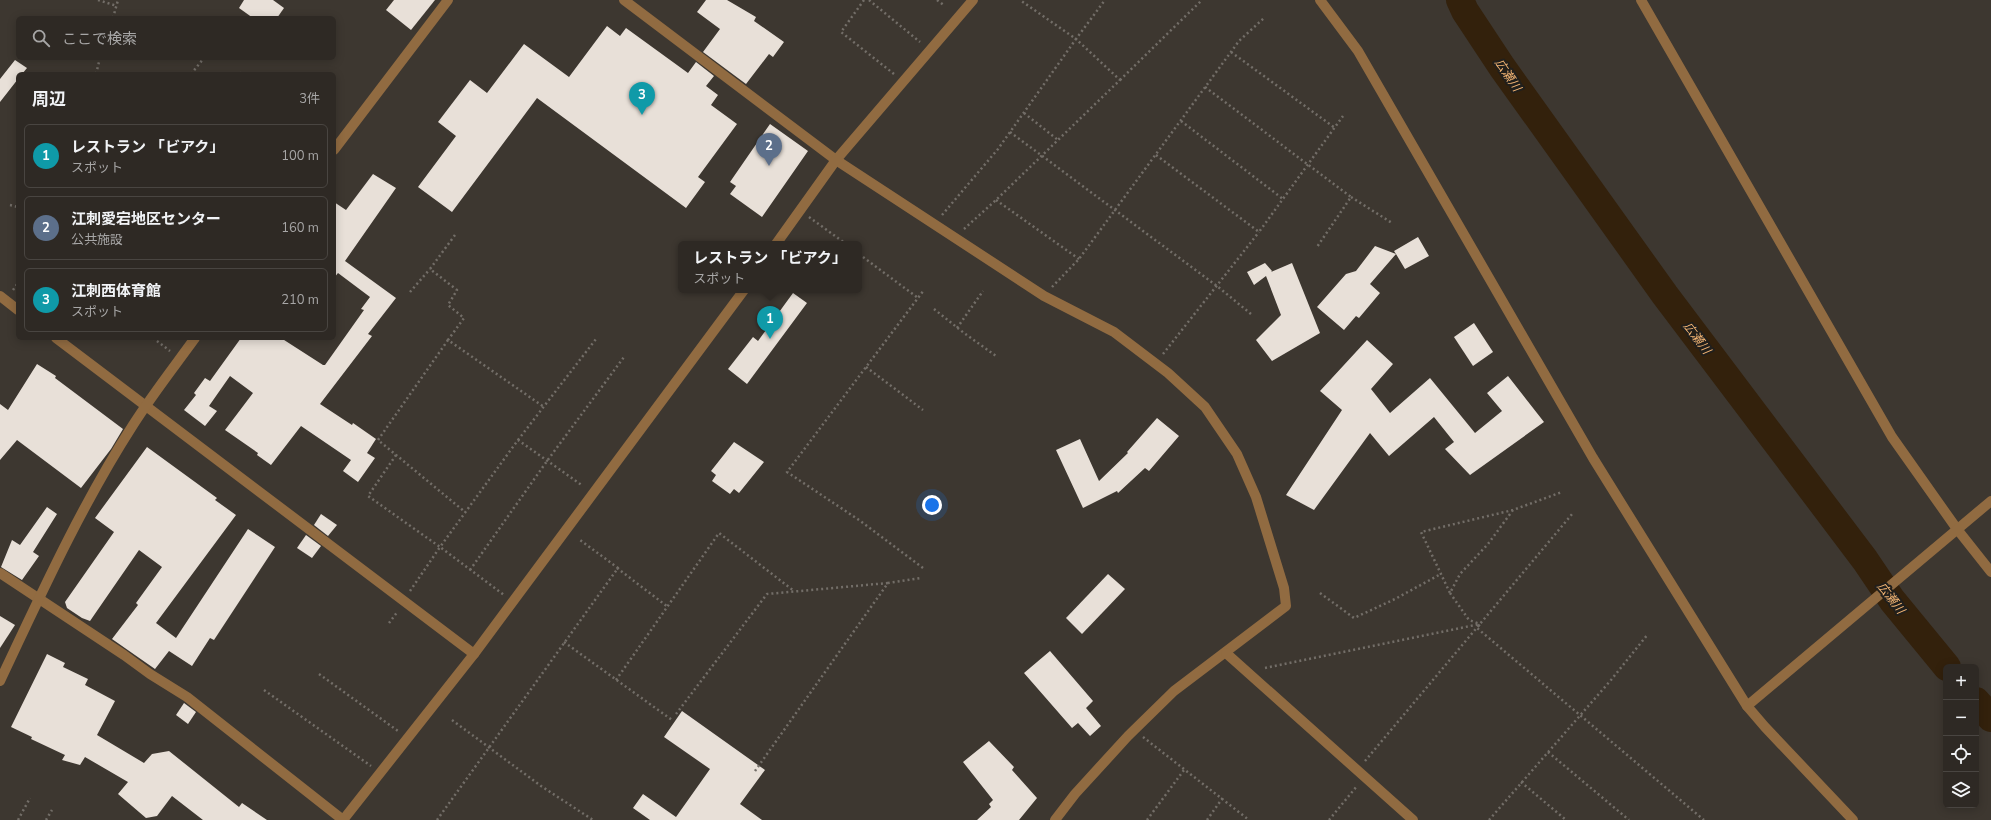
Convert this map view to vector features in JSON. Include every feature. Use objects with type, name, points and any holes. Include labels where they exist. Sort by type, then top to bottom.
[{"type":"street","points":[[336,147],[448,0]]},
{"type":"street","points":[[624,0],[836,160],[1044,296],[1114,332],[1156,364],[1205,408],[1237,454],[1253,487],[1284,588],[1286,606],[1174,691],[1128,736],[1075,794],[1054,820]]},
{"type":"street","points":[[778,241],[836,160],[973,0]]},
{"type":"street","points":[[1320,0],[1358,51],[1593,458],[1747,706],[1853,820]]},
{"type":"street","points":[[1641,0],[1892,437],[1957,529],[1991,572]]},
{"type":"street","points":[[0,573],[124,655],[150,674],[187,697],[343,820],[474,654],[742,293]]},
{"type":"street","points":[[0,296],[16,308]]},
{"type":"street","points":[[59,340],[474,654]]},
{"type":"street","points":[[0,681],[38,599],[96,487],[146,406],[193,340]]},
{"type":"street","points":[[1747,706],[1991,501]]},
{"type":"street","points":[[1226,653],[1413,820]]},
{"type":"path","points":[[98,0],[117,6]]},
{"type":"path","points":[[114,16],[118,0]]},
{"type":"path","points":[[864,0],[841,32],[896,75]]},
{"type":"path","points":[[869,0],[920,42]]},
{"type":"path","points":[[937,0],[945,6]]},
{"type":"path","points":[[1020,0],[1076,39],[1120,80]]},
{"type":"path","points":[[934,224],[998,149],[1105,0]]},
{"type":"path","points":[[954,237],[996,200],[1202,0]]},
{"type":"path","points":[[1044,296],[1079,259],[1239,41],[1264,18]]},
{"type":"path","points":[[1231,52],[1335,128]]},
{"type":"path","points":[[96,72],[100,60]]},
{"type":"path","points":[[193,72],[202,60]]},
{"type":"path","points":[[1205,87],[1351,197],[1392,223]]},
{"type":"path","points":[[1024,113],[1058,140]]},
{"type":"path","points":[[1156,364],[1259,232],[1344,116]]},
{"type":"path","points":[[1180,121],[1283,199]]},
{"type":"path","points":[[1010,132],[1116,209],[1217,286],[1251,314]]},
{"type":"path","points":[[1156,154],[1259,232]]},
{"type":"path","points":[[1316,247],[1351,197]]},
{"type":"path","points":[[996,200],[1079,259]]},
{"type":"path","points":[[10,205],[16,206]]},
{"type":"path","points":[[809,216],[842,241]]},
{"type":"path","points":[[410,292],[430,269],[455,235]]},
{"type":"path","points":[[862,256],[918,298]]},
{"type":"path","points":[[430,269],[457,290],[448,304],[464,318],[378,440],[465,512]]},
{"type":"path","points":[[923,568],[859,520],[787,472],[924,290]]},
{"type":"path","points":[[957,328],[983,291]]},
{"type":"path","points":[[934,308],[957,328],[996,356]]},
{"type":"path","points":[[410,592],[465,512],[518,440],[596,339]]},
{"type":"path","points":[[156,340],[180,358]]},
{"type":"path","points":[[448,340],[544,407]]},
{"type":"path","points":[[470,570],[547,461],[624,357]]},
{"type":"path","points":[[866,367],[923,410]]},
{"type":"path","points":[[518,440],[585,488]]},
{"type":"path","points":[[396,455],[368,496],[440,547],[506,597]]},
{"type":"path","points":[[1480,624],[1468,620],[1450,593],[1421,532],[1513,510],[1562,492]]},
{"type":"path","points":[[1450,593],[1460,574],[1488,544],[1513,510]]},
{"type":"path","points":[[1365,762],[1573,513]]},
{"type":"path","points":[[616,680],[719,533],[794,591]]},
{"type":"path","points":[[437,820],[618,568],[580,540]]},
{"type":"path","points":[[612,564],[668,607]]},
{"type":"path","points":[[1320,593],[1354,618],[1395,599],[1439,575]]},
{"type":"path","points":[[676,714],[767,594],[888,583],[921,578]]},
{"type":"path","points":[[755,771],[888,583]]},
{"type":"path","points":[[389,623],[402,604]]},
{"type":"path","points":[[1265,668],[1480,624]]},
{"type":"path","points":[[1477,628],[1704,820]]},
{"type":"path","points":[[1489,820],[1648,634]]},
{"type":"path","points":[[563,642],[672,720]]},
{"type":"path","points":[[319,674],[408,739]]},
{"type":"path","points":[[264,690],[372,768]]},
{"type":"path","points":[[452,720],[542,786],[593,820]]},
{"type":"path","points":[[1141,736],[1249,820]]},
{"type":"path","points":[[1548,752],[1629,820]]},
{"type":"path","points":[[1147,820],[1184,770]]},
{"type":"path","points":[[1521,782],[1566,820]]},
{"type":"path","points":[[1329,820],[1360,783]]},
{"type":"path","points":[[1207,820],[1224,796]]},
{"type":"path","points":[[18,820],[30,798]]},
{"type":"path","points":[[46,820],[52,810]]},
{"type":"building","points":[[244,0],[273,0],[284,8],[278,16],[250,16],[239,8]]},
{"type":"building","points":[[394,0],[435,0],[411,30],[386,10]]},
{"type":"building","points":[[706,0],[727,0],[756,17],[754,21],[784,42],[773,57],[769,54],[746,84],[703,52],[720,29],[697,12]]},
{"type":"building","points":[[607,26],[620,36],[626,28],[688,73],[696,62],[714,76],[706,86],[718,95],[711,105],[737,124],[698,177],[705,182],[686,208],[537,98],[452,212],[418,187],[456,136],[438,122],[470,80],[487,93],[524,44],[569,77]]},
{"type":"building","points":[[15,60],[27,68],[24,72],[16,72],[16,82],[0,102],[0,79]]},
{"type":"building","points":[[770,124],[808,151],[762,217],[730,194],[736,186],[730,182]]},
{"type":"building","points":[[373,174],[396,188],[345,261],[396,298],[368,334],[372,336],[320,404],[352,425],[353,423],[376,439],[367,453],[375,458],[358,482],[343,471],[351,460],[301,426],[271,465],[257,455],[258,453],[225,430],[253,393],[230,376],[209,406],[217,411],[205,426],[184,410],[196,395],[194,393],[205,378],[210,381],[240,340],[284,340],[325,365],[364,310],[361,309],[370,297],[338,273],[336,276],[336,203],[346,210]]},
{"type":"building","points":[[1418,237],[1429,256],[1405,269],[1394,251]]},
{"type":"building","points":[[1375,246],[1396,254],[1370,284],[1380,293],[1359,318],[1356,316],[1344,330],[1317,307],[1346,274],[1356,271]]},
{"type":"building","points":[[1265,263],[1272,271],[1271,272],[1292,263],[1320,333],[1272,361],[1256,340],[1281,315],[1266,276],[1254,285],[1247,272]]},
{"type":"building","points":[[793,293],[807,303],[747,384],[728,369],[753,337],[758,341]]},
{"type":"building","points":[[1474,323],[1493,352],[1473,366],[1454,337]]},
{"type":"building","points":[[1367,340],[1393,364],[1371,389],[1390,413],[1430,378],[1475,433],[1502,411],[1487,393],[1508,376],[1544,422],[1470,475],[1445,449],[1454,442],[1434,417],[1389,456],[1370,433],[1314,510],[1286,495],[1342,410],[1320,391]]},
{"type":"building","points":[[37,364],[56,376],[55,378],[123,429],[111,449],[81,488],[17,440],[0,460],[0,404],[8,410]]},
{"type":"building","points":[[1157,418],[1179,436],[1149,471],[1145,468],[1118,493],[1117,491],[1083,508],[1056,450],[1080,439],[1099,481],[1128,453],[1127,452]]},
{"type":"building","points":[[734,442],[764,462],[739,493],[734,489],[730,494],[712,481],[716,475],[711,471]]},
{"type":"building","points":[[147,447],[217,498],[215,500],[236,515],[156,623],[176,638],[248,529],[275,547],[214,640],[210,638],[192,666],[169,651],[155,669],[112,639],[138,605],[136,603],[162,567],[139,550],[90,621],[82,618],[67,608],[65,602],[114,532],[95,518]]},
{"type":"building","points":[[47,507],[57,514],[33,552],[39,556],[22,580],[1,567],[12,540],[20,545]]},
{"type":"building","points":[[321,514],[337,525],[328,536],[314,525]]},
{"type":"building","points":[[306,535],[321,546],[312,558],[297,548]]},
{"type":"building","points":[[1108,574],[1125,589],[1082,634],[1066,618]]},
{"type":"building","points":[[0,616],[15,625],[0,648]]},
{"type":"building","points":[[1050,651],[1093,701],[1086,708],[1101,726],[1090,736],[1078,723],[1072,728],[1024,673]]},
{"type":"building","points":[[47,654],[65,663],[63,667],[88,679],[85,685],[115,701],[97,735],[144,763],[152,754],[169,751],[239,807],[242,803],[267,820],[203,820],[172,796],[157,816],[146,818],[118,794],[128,782],[85,757],[80,765],[62,760],[65,755],[31,739],[32,737],[11,727]]},
{"type":"building","points":[[184,703],[196,712],[188,724],[176,715]]},
{"type":"building","points":[[682,711],[765,770],[740,804],[762,820],[650,820],[633,808],[643,794],[676,817],[710,769],[664,737]]},
{"type":"building","points":[[989,741],[1014,767],[1012,770],[1037,798],[1019,820],[977,820],[991,807],[989,804],[993,800],[963,762]]},
{"type":"waterway","name":"広瀬川","points":[[1460,0],[1465,11],[1502,67],[1665,295],[1865,560],[1892,600],[1945,664]]},
{"type":"waterway","name":"広瀬川","points":[[1979,704],[1991,718]]},
{"type":"place","name":"江刺西体育館","points":[[642,115]]},
{"type":"place","name":"江刺愛宕地区センター","points":[[769,166]]},
{"type":"place","name":"レストラン 「ビアク」","points":[[770,339]]}]
